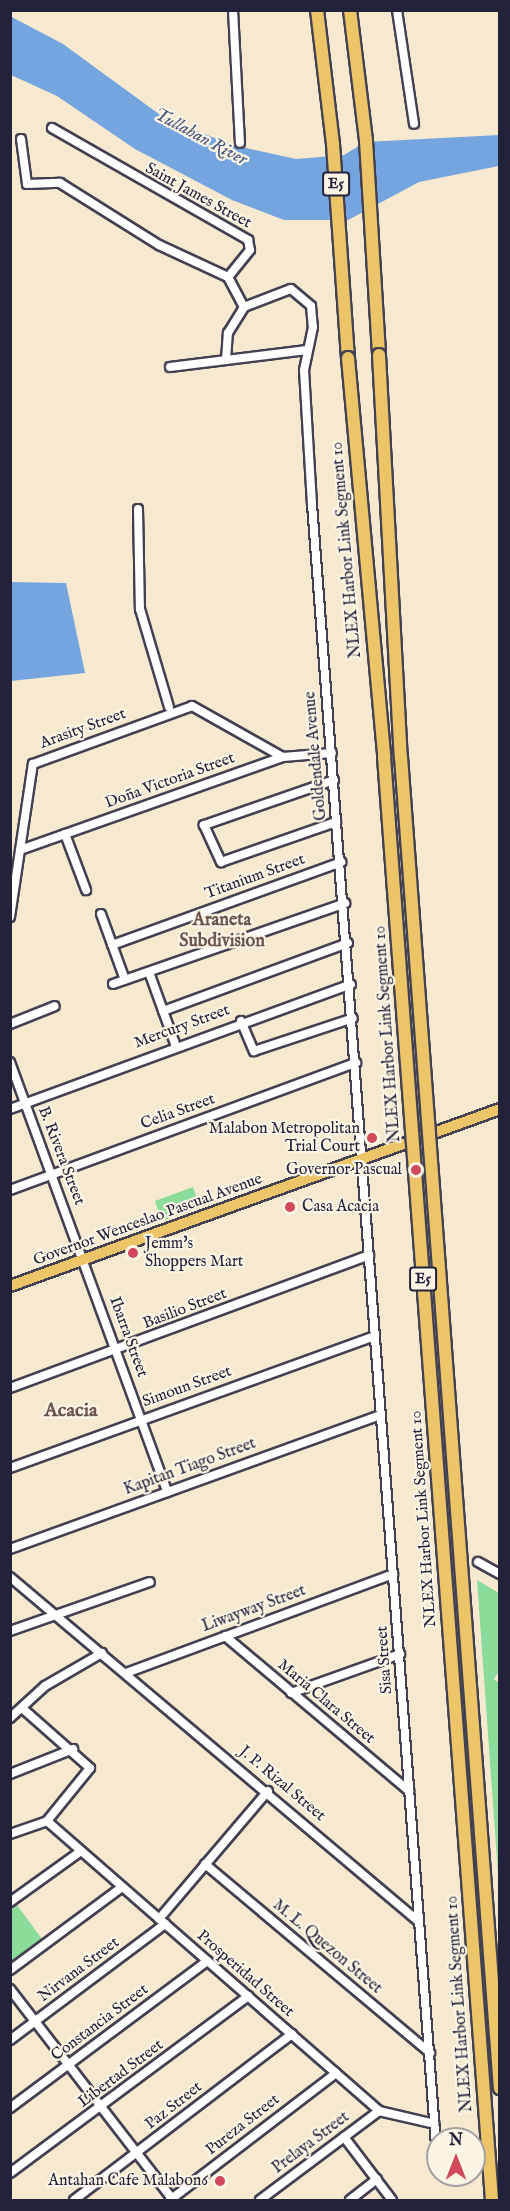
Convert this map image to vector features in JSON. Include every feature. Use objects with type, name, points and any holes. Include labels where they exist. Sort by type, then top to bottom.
[{"type":"highway","name":"NLEX Harbor Link Segment 10","points":[[317,10],[384,757],[492,2200]]},
{"type":"highway","name":"NLEX Harbor Link Segment 10","points":[[350,10],[366,141],[403,781],[500,2088]]},
{"type":"main road","name":"Governor Wenceslao Pascual Avenue","points":[[10,1286],[500,1109]]},
{"type":"street","points":[[233,10],[240,143]]},
{"type":"street","points":[[397,10],[414,124]]},
{"type":"street","name":"Saint James Street","points":[[52,128],[248,240],[250,250],[228,277]]},
{"type":"street","points":[[21,139],[27,184],[60,183],[159,245],[228,277],[244,307]]},
{"type":"street","points":[[170,367],[308,350],[313,327],[311,306],[302,296],[285,290],[244,307],[228,333],[226,360]]},
{"type":"street","name":"Goldendale Avenue","points":[[308,350],[312,504],[336,822],[348,943],[361,1159]]},
{"type":"street","points":[[138,509],[140,609],[169,707]]},
{"type":"street","name":"Arasity Street","points":[[10,917],[33,764],[192,706],[283,756]]},
{"type":"street","name":"Doña Victoria Street","points":[[20,850],[283,756],[332,753]]},
{"type":"street","points":[[334,780],[204,824],[218,861],[336,822]]},
{"type":"street","points":[[65,834],[86,890]]},
{"type":"street","name":"Titanium Street","points":[[112,945],[341,862]]},
{"type":"street","points":[[113,984],[345,903]]},
{"type":"street","points":[[101,914],[125,980]]},
{"type":"street","points":[[163,1011],[348,943]]},
{"type":"street","points":[[149,972],[175,1044]]},
{"type":"street","name":"Mercury Street","points":[[10,1109],[175,1044],[351,984]]},
{"type":"street","points":[[10,1024],[55,1006]]},
{"type":"street","points":[[241,1021],[254,1051],[353,1018]]},
{"type":"street","name":"B. Rivera Street","points":[[10,1062],[85,1260]]},
{"type":"street","name":"Celia Street","points":[[10,1190],[356,1063]]},
{"type":"street","name":"Sisa Street","points":[[361,1159],[435,2127]]},
{"type":"street","name":"Basilio Street","points":[[10,1388],[116,1351],[369,1255]]},
{"type":"street","name":"Ibarra Street","points":[[85,1260],[167,1492]]},
{"type":"street","name":"Simoun Street","points":[[10,1468],[375,1336]]},
{"type":"street","name":"Kapitan Tiago Street","points":[[10,1549],[381,1415]]},
{"type":"street","points":[[478,1562],[500,1574]]},
{"type":"street","name":"Liwayway Street","points":[[126,1673],[393,1574]]},
{"type":"street","points":[[10,1577],[126,1673]]},
{"type":"street","points":[[10,1631],[150,1582]]},
{"type":"street","name":"Maria Clara Street","points":[[225,1635],[409,1791]]},
{"type":"street","points":[[10,1718],[45,1686],[102,1653]]},
{"type":"street","points":[[291,1693],[400,1654]]},
{"type":"street","name":"J. P. Rizal Street","points":[[126,1673],[268,1791],[418,1921]]},
{"type":"street","points":[[10,1834],[47,1821],[90,1768],[73,1749],[22,1708]]},
{"type":"street","points":[[10,1774],[73,1749]]},
{"type":"street","name":"Nirvana Street","points":[[10,2040],[162,1921],[206,1864],[268,1791]]},
{"type":"street","name":"Prosperidad Street","points":[[47,1821],[380,2111],[435,2124]]},
{"type":"street","points":[[10,1902],[81,1851]]},
{"type":"street","name":"M. L. Quezon Street","points":[[206,1864],[430,2053]]},
{"type":"street","points":[[10,1970],[122,1887]]},
{"type":"street","name":"Constancia Street","points":[[10,2108],[207,1961]]},
{"type":"street","points":[[10,1989],[171,2200]]},
{"type":"street","name":"Libertad Street","points":[[10,2173],[102,2109],[248,1996]]},
{"type":"street","name":"Paz Street","points":[[74,2200],[292,2034]]},
{"type":"street","name":"Pureza Street","points":[[171,2200],[336,2073]]},
{"type":"street","name":"Prelaya Street","points":[[260,2200],[380,2111]]},
{"type":"street","points":[[344,2137],[392,2200]]},
{"type":"street","points":[[350,2200],[378,2180]]},
{"type":"green space","points":[[193,1187],[200,1207],[162,1221],[155,1201]]},
{"type":"green space","points":[[477,1580],[499,1593],[499,1671],[494,1679],[500,1684],[499,1888]]},
{"type":"green space","points":[[14,1901],[45,1943],[11,1969],[11,1904]]},
{"type":"water","name":"Tullahan River","points":[[10,16],[63,44],[163,117],[232,145],[296,159],[344,155],[365,142],[499,135],[499,166],[419,182],[348,220],[284,220],[232,200],[135,149],[57,96],[11,75]]},
{"type":"water","points":[[11,582],[66,583],[85,673],[11,681]]},
{"type":"railway","points":[[416,1170],[491,2200]]},
{"type":"place","name":"Malabon Metropolitan Trial Court","points":[[372,1138]]},
{"type":"place","name":"Governor Pascual","points":[[416,1170]]},
{"type":"place","name":"Casa Acacia","points":[[290,1207]]},
{"type":"place","name":"Jemm's Shoppers Mart","points":[[133,1253]]},
{"type":"place","name":"Antahan Cafe Malabon6","points":[[220,2181]]},
{"type":"district","name":"Araneta Subdivision","points":[[222,932]]},
{"type":"district","name":"Acacia","points":[[71,1410]]}]
